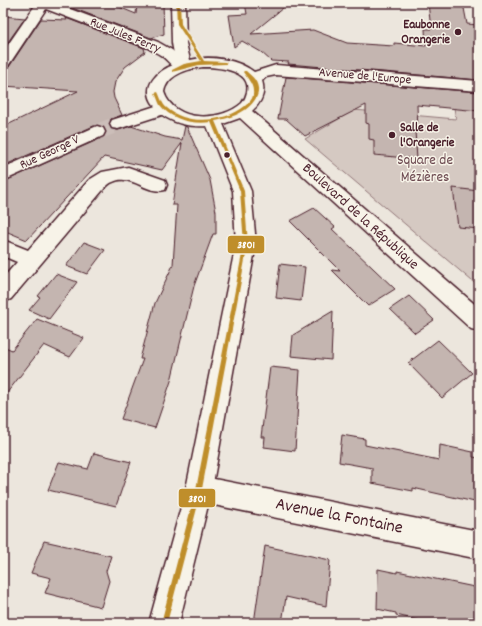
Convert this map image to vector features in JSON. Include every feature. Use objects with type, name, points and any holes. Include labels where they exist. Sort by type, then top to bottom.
[{"type":"street","points":[[3,63],[43,3]]},
{"type":"street","name":"Rue Jules Ferry","points":[[43,3],[153,46],[166,53],[183,66]]},
{"type":"street","points":[[178,3],[179,43],[183,66]]},
{"type":"street","points":[[179,24],[204,62]]},
{"type":"street","points":[[204,62],[218,62],[243,70],[253,80],[256,88],[255,97],[250,105],[242,112],[228,118],[213,121],[186,119],[174,115],[165,108],[159,101],[157,93],[158,85],[163,78],[183,66],[204,62]]},
{"type":"street","name":"Avenue de l'Europe","points":[[253,80],[261,74],[276,70],[479,86]]},
{"type":"street","points":[[118,124],[165,108]]},
{"type":"street","name":"Boulevard de la République","points":[[242,112],[479,322]]},
{"type":"street","points":[[164,623],[200,489],[246,244],[242,191],[213,121]]},
{"type":"street","name":"Rue George V","points":[[3,175],[97,132]]},
{"type":"street","points":[[3,294],[96,185],[108,176],[128,173],[158,185]]},
{"type":"street","points":[[3,248],[33,260]]},
{"type":"street","name":"Avenue la Fontaine","points":[[200,489],[479,544]]},
{"type":"green space","name":"Square de Mézières","points":[[479,102],[479,287],[305,139],[354,110],[456,119],[454,108]]},
{"type":"building","points":[[62,3],[109,3],[136,14],[137,3],[163,3],[164,34],[151,38]]},
{"type":"building","points":[[245,3],[289,3],[251,34],[313,30],[347,43],[394,46],[394,43],[426,46],[425,29],[431,29],[428,3],[463,3],[467,24],[479,25],[479,80],[288,64],[289,62],[271,61],[261,52],[242,41],[234,47],[229,15],[247,14]]},
{"type":"building","points":[[3,16],[25,18],[3,49]]},
{"type":"building","points":[[66,18],[144,48],[145,52],[125,67],[115,82],[113,92],[114,98],[122,115],[111,119],[109,123],[111,129],[118,130],[131,126],[165,137],[182,140],[185,126],[187,127],[210,180],[216,212],[216,234],[213,234],[194,286],[171,381],[155,428],[121,419],[143,359],[140,359],[155,303],[173,265],[177,205],[172,205],[182,143],[162,170],[104,157],[27,240],[3,230],[3,182],[104,137],[106,133],[103,127],[96,125],[3,166],[3,127],[78,91],[3,86],[3,69],[9,67],[41,19],[67,20]]},
{"type":"building","points":[[286,77],[479,92],[479,111],[417,105],[418,132],[415,131],[417,159],[374,155],[374,140],[369,139],[369,124],[366,123],[366,105],[305,136],[286,119],[278,119]]},
{"type":"building","points":[[453,188],[479,191],[479,229],[458,227]]},
{"type":"building","points":[[314,208],[335,227],[332,229],[395,289],[368,306],[332,270],[340,271],[290,221]]},
{"type":"building","points":[[84,242],[105,250],[87,274],[66,266]]},
{"type":"building","points":[[280,264],[305,267],[301,301],[276,298]]},
{"type":"building","points":[[56,274],[77,282],[49,319],[29,310],[40,297],[38,296]]},
{"type":"building","points":[[409,296],[434,320],[415,333],[390,309]]},
{"type":"building","points":[[333,311],[331,360],[291,356],[293,335]]},
{"type":"building","points":[[37,319],[84,338],[70,357],[44,345],[3,398],[3,346],[12,350]]},
{"type":"building","points":[[438,340],[472,373],[442,398],[408,363]]},
{"type":"building","points":[[270,367],[300,370],[295,451],[264,447],[265,437],[261,437]]},
{"type":"building","points":[[342,435],[365,439],[365,445],[439,460],[440,445],[473,452],[473,457],[479,458],[479,503],[413,488],[413,491],[372,483],[372,468],[339,462]]},
{"type":"building","points":[[94,453],[131,462],[116,506],[48,490],[59,462],[88,469]]},
{"type":"building","points":[[44,541],[111,556],[106,571],[109,581],[101,607],[45,593],[51,578],[31,573]]},
{"type":"building","points":[[265,546],[330,560],[326,606],[286,597],[282,623],[254,623]]},
{"type":"building","points":[[378,569],[397,573],[397,571],[479,588],[479,623],[430,623],[377,609]]},
{"type":"tunnel","points":[[97,132],[118,124]]},
{"type":"transit line","name":"3801","points":[[178,3],[179,24],[203,62]]},
{"type":"transit line","name":"3801","points":[[173,71],[191,63],[225,63]]},
{"type":"transit line","name":"3801","points":[[173,71],[199,64],[225,63]]},
{"type":"transit line","name":"3801","points":[[216,120],[243,110],[254,98],[255,90],[252,82],[245,72]]},
{"type":"transit line","name":"3801","points":[[216,120],[235,114],[251,103],[256,96],[257,88],[254,80],[245,72]]},
{"type":"transit line","name":"3801","points":[[157,93],[162,105],[173,115],[195,121],[216,120]]},
{"type":"transit line","name":"3801","points":[[157,93],[160,102],[165,108],[180,118],[198,121],[216,120]]},
{"type":"transit line","name":"3801","points":[[164,623],[199,489],[246,244],[242,191],[213,121]]},
{"type":"place","name":"Eaubonne Orangerie","points":[[458,32]]},
{"type":"place","name":"Salle de l'Orangerie","points":[[392,135]]}]
